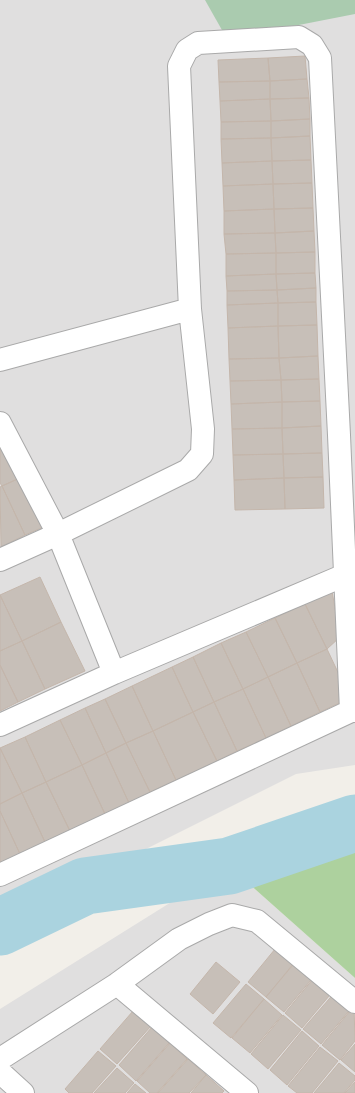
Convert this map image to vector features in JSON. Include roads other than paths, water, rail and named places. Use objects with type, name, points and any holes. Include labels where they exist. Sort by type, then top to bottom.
[{"type":"street","points":[[0,560],[58,534],[188,470],[202,454],[203,429],[190,309],[179,66],[188,50],[198,43],[299,37],[312,45],[320,58],[347,434],[353,711],[0,875]]},
{"type":"street","points":[[0,360],[190,309]]},
{"type":"street","points":[[0,423],[58,534],[114,673]]},
{"type":"street","points":[[0,725],[114,673],[350,575]]},
{"type":"street","points":[[0,1059],[117,984],[179,939],[209,924],[232,915],[257,921],[355,1002]]},
{"type":"street","points":[[117,984],[247,1093]]},
{"type":"street","points":[[0,1072],[23,1093]]},
{"type":"waterway","points":[[0,927],[85,886],[229,866],[355,823]]}]
